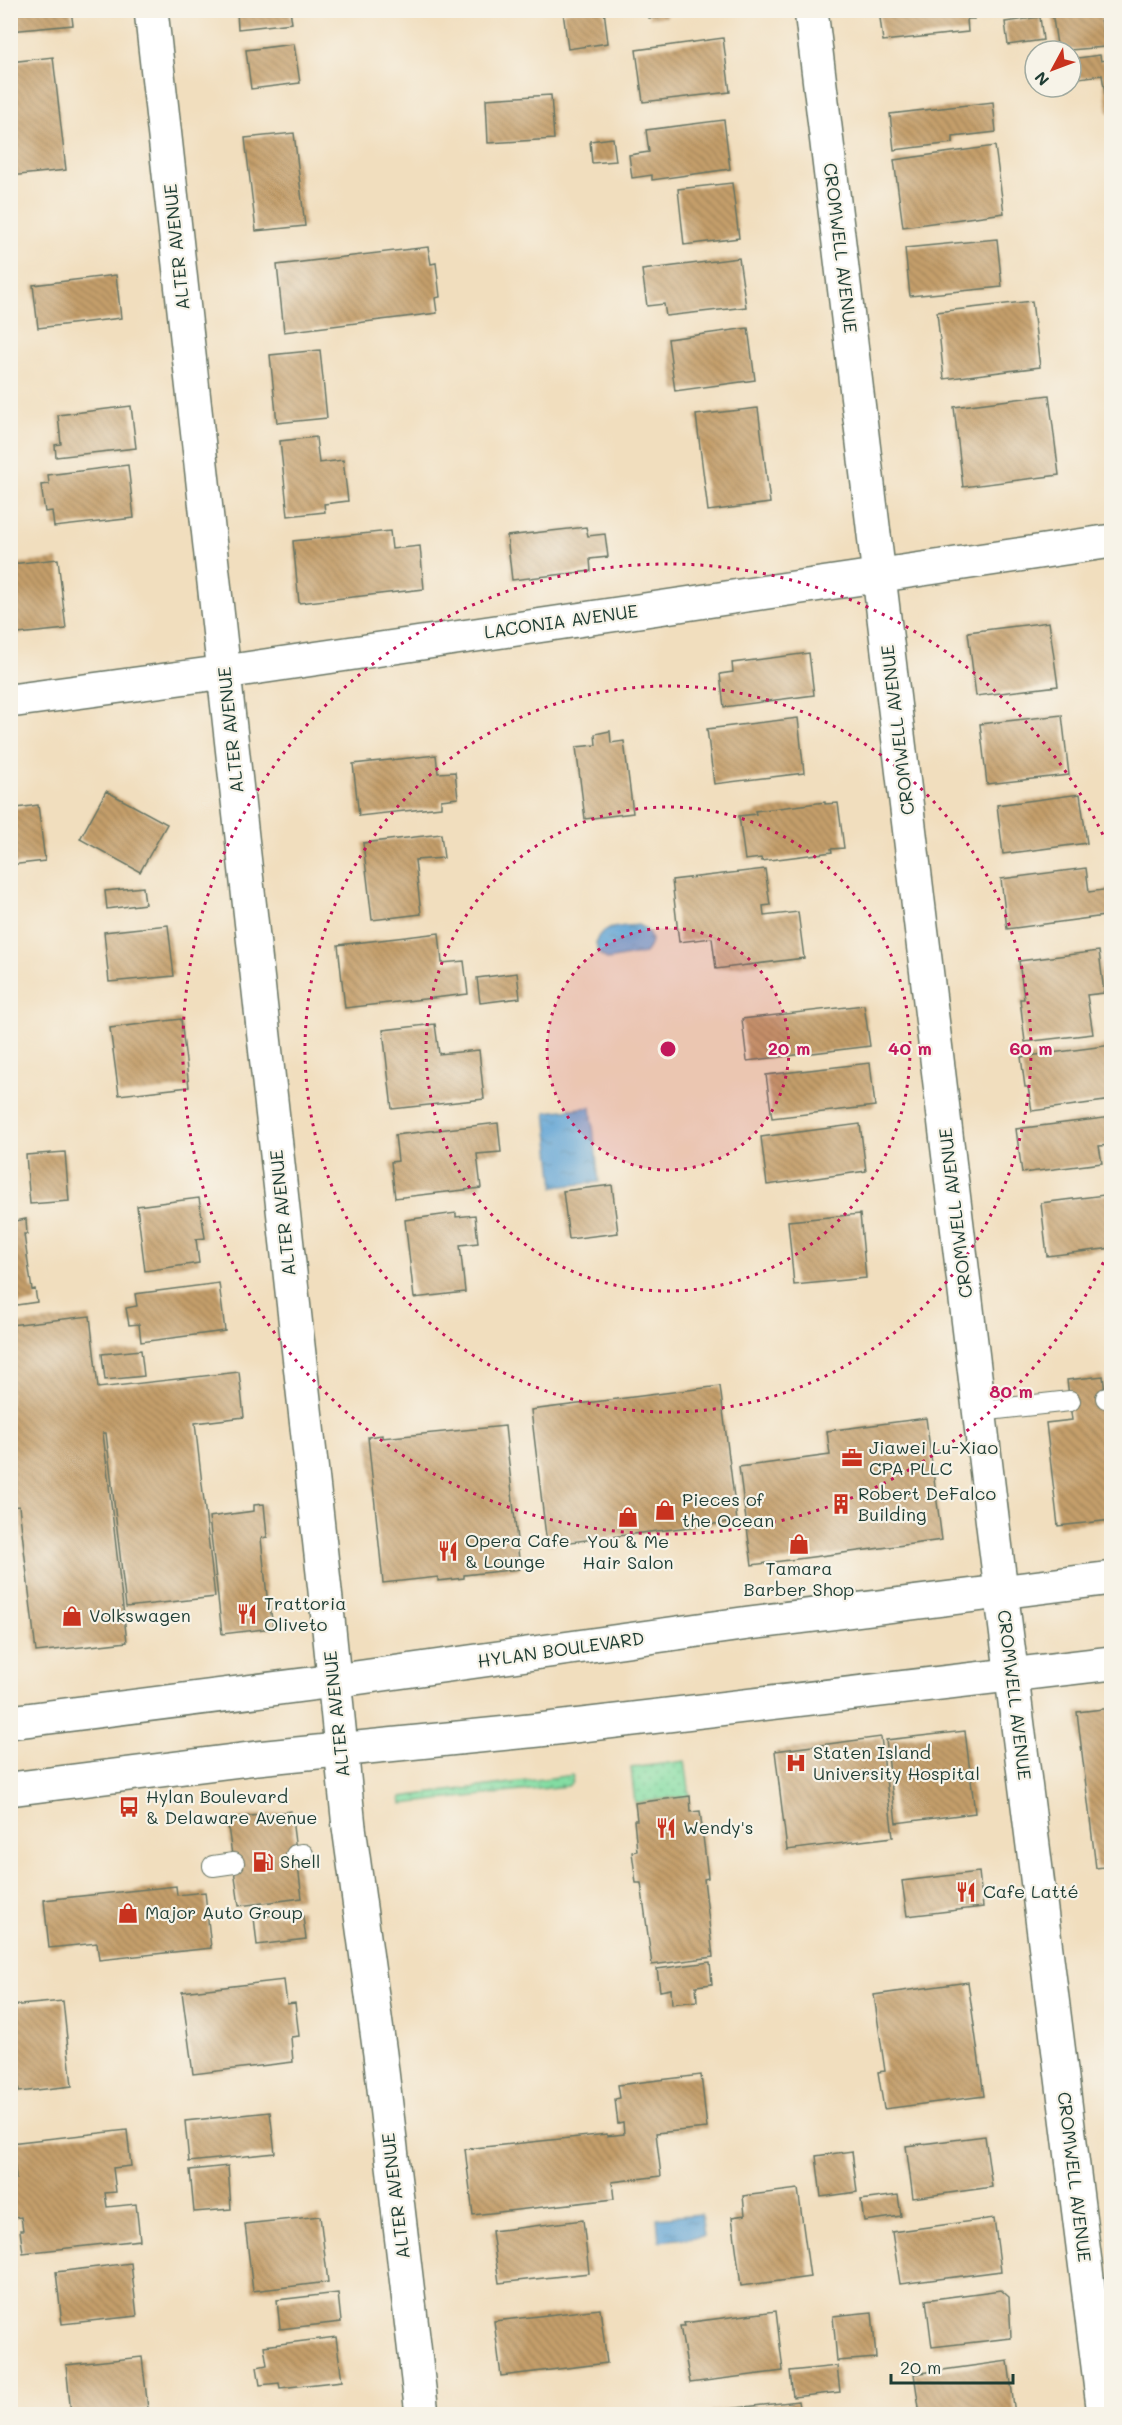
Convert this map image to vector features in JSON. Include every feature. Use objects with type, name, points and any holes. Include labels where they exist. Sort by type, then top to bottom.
[{"type":"street","name":"ALTER AVENUE","points":[[151,10],[225,672],[340,1750],[380,2054],[422,2415]]},
{"type":"street","name":"CROMWELL AVENUE","points":[[811,10],[1011,1676],[1104,2415]]},
{"type":"street","name":"LACONIA AVENUE","points":[[10,701],[225,672],[1112,541]]},
{"type":"street","name":"HYLAN BOULEVARD","points":[[10,1722],[334,1681],[749,1623],[1112,1578]]},
{"type":"street","points":[[10,1789],[1112,1663]]},
{"type":"lane","points":[[980,1411],[1070,1401]]},
{"type":"lane","points":[[213,1866],[234,1863]]},
{"type":"green space","points":[[685,1761],[690,1796],[635,1803],[631,1768]]},
{"type":"green space","points":[[573,1775],[572,1782],[568,1786],[402,1804],[401,1797]]},
{"type":"water","points":[[638,925],[646,930],[651,941],[645,953],[608,960],[598,953],[596,942],[602,932],[613,928]]},
{"type":"water","points":[[591,1107],[599,1182],[554,1187],[546,1112]]},
{"type":"water","points":[[701,2214],[704,2236],[659,2241],[657,2218]]},
{"type":"building","points":[[10,10],[71,10],[73,25],[10,31]]},
{"type":"building","points":[[237,10],[290,10],[292,23],[238,29]]},
{"type":"building","points":[[604,10],[608,43],[568,49],[563,12]]},
{"type":"building","points":[[648,10],[666,10],[667,17],[649,18]]},
{"type":"building","points":[[879,10],[973,10],[974,19],[967,19],[968,32],[883,41]]},
{"type":"building","points":[[1100,10],[1105,47],[1083,49],[1083,39],[1056,39],[1052,12]]},
{"type":"building","points":[[1040,17],[1043,39],[1023,39],[1023,43],[1008,45],[1005,22]]},
{"type":"building","points":[[723,38],[730,92],[643,102],[636,50]]},
{"type":"building","points":[[294,44],[300,83],[251,89],[246,50]]},
{"type":"building","points":[[1100,55],[1101,61],[1112,59],[1112,113],[1108,113],[1102,75],[1083,77],[1083,57]]},
{"type":"building","points":[[53,57],[66,170],[10,176],[10,62]]},
{"type":"building","points":[[551,95],[554,139],[488,143],[486,99]]},
{"type":"building","points":[[993,102],[996,132],[953,137],[953,143],[894,150],[890,114]]},
{"type":"building","points":[[724,120],[730,169],[652,180],[652,175],[632,178],[629,155],[649,152],[646,130]]},
{"type":"building","points":[[294,133],[305,226],[256,231],[245,138]]},
{"type":"building","points":[[613,138],[616,161],[592,163],[590,141]]},
{"type":"building","points":[[995,146],[1004,213],[903,227],[894,160]]},
{"type":"building","points":[[732,183],[739,238],[684,245],[678,189]]},
{"type":"building","points":[[997,239],[1002,287],[910,296],[905,248]]},
{"type":"building","points":[[428,247],[431,264],[436,263],[440,297],[435,298],[437,313],[284,332],[277,265]]},
{"type":"building","points":[[739,258],[746,307],[666,316],[664,304],[647,306],[642,270]]},
{"type":"building","points":[[116,275],[121,318],[38,328],[33,285]]},
{"type":"building","points":[[1032,301],[1040,367],[944,379],[937,312]]},
{"type":"building","points":[[748,328],[755,380],[675,391],[668,339]]},
{"type":"building","points":[[320,350],[327,418],[277,423],[270,355]]},
{"type":"building","points":[[1049,395],[1059,475],[963,487],[954,407]]},
{"type":"building","points":[[131,406],[136,448],[56,457],[55,445],[61,444],[58,415]]},
{"type":"building","points":[[758,408],[770,503],[708,511],[696,415]]},
{"type":"building","points":[[316,437],[319,463],[343,460],[348,501],[324,504],[325,512],[288,516],[280,441]]},
{"type":"building","points":[[128,465],[134,518],[54,527],[52,511],[45,512],[41,485],[49,484],[48,475]]},
{"type":"building","points":[[586,527],[588,536],[605,534],[608,557],[590,559],[591,571],[512,580],[507,536]]},
{"type":"building","points":[[390,531],[392,549],[420,546],[424,589],[299,603],[293,541]]},
{"type":"building","points":[[58,559],[66,629],[18,634],[11,564]]},
{"type":"building","points":[[1049,622],[1058,686],[976,696],[968,632]]},
{"type":"building","points":[[809,653],[814,695],[724,707],[720,674],[733,672],[732,663]]},
{"type":"building","points":[[1062,715],[1069,775],[987,784],[980,724]]},
{"type":"building","points":[[798,718],[804,773],[714,784],[707,729]]},
{"type":"building","points":[[610,731],[611,743],[624,741],[633,813],[585,819],[576,747],[596,745],[595,734]]},
{"type":"building","points":[[436,755],[438,773],[455,772],[458,798],[441,800],[441,807],[359,816],[353,764]]},
{"type":"building","points":[[106,791],[167,824],[140,872],[80,839]]},
{"type":"building","points":[[1080,794],[1087,843],[1003,854],[997,805]]},
{"type":"building","points":[[825,802],[825,804],[838,803],[844,848],[831,849],[832,852],[762,861],[761,858],[745,860],[739,816],[756,814],[755,811]]},
{"type":"building","points":[[38,805],[45,861],[10,865],[10,809]]},
{"type":"building","points":[[441,834],[444,858],[415,860],[421,914],[372,920],[363,843]]},
{"type":"building","points":[[1086,868],[1089,892],[1110,889],[1112,915],[1007,929],[1001,879]]},
{"type":"building","points":[[765,869],[770,905],[763,906],[764,916],[798,912],[804,958],[716,969],[712,938],[679,942],[672,880]]},
{"type":"building","points":[[143,887],[145,904],[107,909],[105,891]]},
{"type":"building","points":[[168,925],[174,976],[109,982],[104,932]]},
{"type":"building","points":[[439,933],[442,963],[464,961],[468,994],[345,1008],[338,945]]},
{"type":"building","points":[[1099,951],[1104,993],[1087,995],[1093,1034],[1025,1042],[1020,999],[1024,999],[1019,961]]},
{"type":"building","points":[[517,973],[520,998],[480,1003],[477,978]]},
{"type":"building","points":[[864,1005],[870,1046],[747,1061],[742,1019]]},
{"type":"building","points":[[181,1019],[189,1087],[119,1095],[110,1028]]},
{"type":"building","points":[[435,1024],[439,1054],[479,1050],[484,1099],[392,1109],[383,1030]]},
{"type":"building","points":[[1112,1045],[1112,1100],[1032,1111],[1028,1087],[1025,1087],[1021,1057]]},
{"type":"building","points":[[870,1063],[875,1106],[772,1118],[766,1075]]},
{"type":"building","points":[[1112,1117],[1112,1145],[1099,1146],[1102,1163],[1022,1173],[1016,1129]]},
{"type":"building","points":[[498,1123],[501,1152],[477,1154],[481,1188],[395,1198],[391,1162],[398,1161],[395,1135]]},
{"type":"building","points":[[860,1124],[866,1171],[767,1185],[761,1137]]},
{"type":"building","points":[[65,1152],[69,1201],[30,1204],[26,1155]]},
{"type":"building","points":[[612,1185],[618,1233],[569,1239],[563,1191]]},
{"type":"building","points":[[1112,1194],[1112,1248],[1047,1256],[1041,1203]]},
{"type":"building","points":[[199,1198],[205,1238],[196,1239],[199,1263],[145,1271],[137,1206]]},
{"type":"building","points":[[456,1213],[456,1217],[475,1215],[478,1243],[460,1245],[465,1292],[414,1298],[405,1220]]},
{"type":"building","points":[[860,1214],[866,1278],[794,1285],[788,1221]]},
{"type":"building","points":[[26,1219],[27,1234],[24,1234],[32,1290],[35,1289],[37,1302],[10,1306],[10,1222]]},
{"type":"building","points":[[219,1283],[225,1331],[141,1342],[139,1324],[129,1325],[126,1308],[137,1306],[135,1294]]},
{"type":"building","points":[[90,1316],[98,1388],[239,1372],[244,1417],[195,1423],[215,1597],[126,1607],[106,1433],[103,1433],[127,1642],[36,1652],[19,1506],[10,1507],[10,1325]]},
{"type":"building","points":[[141,1350],[144,1376],[105,1380],[102,1354]]},
{"type":"building","points":[[1103,1376],[1108,1416],[1112,1415],[1112,1520],[1058,1526],[1046,1423],[1072,1420],[1067,1380]]},
{"type":"building","points":[[720,1386],[737,1521],[547,1545],[531,1410]]},
{"type":"building","name":"Robert DeFalco Building","points":[[926,1418],[942,1540],[752,1565],[739,1467],[830,1455],[827,1431]]},
{"type":"building","points":[[505,1426],[520,1569],[464,1575],[464,1578],[438,1581],[438,1577],[383,1583],[368,1437],[382,1435],[382,1438]]},
{"type":"building","points":[[264,1504],[267,1537],[261,1538],[268,1606],[270,1605],[273,1628],[222,1634],[209,1517],[254,1511],[254,1505]]},
{"type":"building","points":[[1112,1708],[1112,1866],[1096,1868],[1077,1712]]},
{"type":"building","points":[[965,1731],[975,1813],[896,1823],[886,1740]]},
{"type":"building","points":[[881,1737],[893,1837],[787,1850],[775,1751]]},
{"type":"building","points":[[690,1796],[691,1812],[700,1811],[708,1878],[704,1879],[713,1957],[652,1965],[641,1883],[636,1883],[632,1852],[637,1851],[635,1803]]},
{"type":"building","points":[[291,1811],[302,1898],[239,1906],[227,1819]]},
{"type":"building","points":[[979,1872],[983,1907],[907,1916],[902,1881]]},
{"type":"building","points":[[176,1886],[177,1895],[205,1892],[211,1948],[99,1960],[97,1943],[49,1948],[44,1900]]},
{"type":"building","points":[[302,1910],[306,1939],[257,1945],[254,1917]]},
{"type":"building","points":[[710,1962],[712,1984],[696,1986],[697,2001],[672,2004],[671,1989],[660,1991],[657,1969]]},
{"type":"building","points":[[284,1980],[287,2004],[295,2003],[299,2036],[291,2037],[293,2062],[193,2074],[182,1992]]},
{"type":"building","points":[[968,1982],[984,2096],[884,2109],[878,2072],[885,2071],[874,1995]]},
{"type":"building","points":[[63,2001],[72,2086],[19,2092],[10,2006]]},
{"type":"building","points":[[701,2075],[707,2128],[656,2133],[661,2176],[612,2182],[614,2199],[473,2215],[465,2149],[624,2134],[623,2123],[618,2124],[615,2099],[620,2098],[618,2085]]},
{"type":"building","points":[[270,2112],[275,2153],[189,2162],[185,2121]]},
{"type":"building","points":[[127,2130],[131,2166],[113,2168],[116,2192],[105,2193],[107,2207],[136,2204],[140,2240],[23,2253],[21,2217],[13,2218],[11,2197],[14,2197],[13,2179],[16,2179],[15,2167],[11,2167],[10,2143]]},
{"type":"building","points":[[985,2136],[992,2187],[913,2198],[906,2146]]},
{"type":"building","points":[[852,2151],[857,2192],[821,2197],[816,2156]]},
{"type":"building","points":[[228,2166],[231,2209],[194,2212],[190,2170]]},
{"type":"building","points":[[798,2189],[810,2277],[741,2286],[732,2217],[745,2215],[743,2196]]},
{"type":"building","points":[[898,2195],[901,2216],[864,2221],[861,2200]]},
{"type":"building","points":[[320,2216],[328,2282],[253,2291],[245,2224]]},
{"type":"building","points":[[994,2218],[1001,2271],[900,2284],[892,2232]]},
{"type":"building","points":[[583,2220],[589,2273],[499,2283],[492,2231]]},
{"type":"building","points":[[131,2263],[137,2316],[62,2324],[56,2272]]},
{"type":"building","points":[[1001,2290],[1009,2297],[1011,2338],[932,2347],[926,2300]]},
{"type":"building","points":[[338,2293],[341,2322],[280,2329],[277,2300]]},
{"type":"building","points":[[600,2309],[607,2363],[501,2376],[494,2321]]},
{"type":"building","points":[[776,2311],[783,2371],[690,2383],[680,2326],[685,2326],[684,2323]]},
{"type":"building","points":[[872,2312],[876,2358],[837,2361],[833,2316]]},
{"type":"building","points":[[336,2337],[342,2381],[280,2388],[279,2383],[260,2385],[257,2367],[267,2365],[264,2346]]},
{"type":"building","points":[[142,2357],[148,2409],[99,2414],[71,2414],[66,2365]]},
{"type":"building","points":[[1008,2361],[1015,2414],[920,2414],[914,2374]]},
{"type":"building","points":[[837,2366],[840,2392],[793,2397],[790,2371]]},
{"type":"building","points":[[798,2401],[800,2414],[711,2414],[711,2411]]},
{"type":"place","name":"Jiawei Lu-Xiao CPA PLLC","points":[[852,1458]]},
{"type":"place","name":"Robert DeFalco Building","points":[[841,1504]]},
{"type":"place","name":"Pieces of the Ocean","points":[[665,1510]]},
{"type":"place","name":"You & Me Hair Salon","points":[[628,1517]]},
{"type":"place","name":"Tamara Barber Shop","points":[[799,1544]]},
{"type":"place","name":"Opera Cafe & Lounge","points":[[448,1551]]},
{"type":"place","name":"Trattoria Oliveto","points":[[247,1614]]},
{"type":"place","name":"Volkswagen","points":[[72,1616]]},
{"type":"place","name":"Staten Island University Hospital","points":[[796,1763]]},
{"type":"place","name":"Hylan Boulevard & Delaware Avenue","points":[[129,1807]]},
{"type":"place","name":"Wendy's","points":[[666,1828]]},
{"type":"place","name":"Shell","points":[[263,1862]]},
{"type":"place","name":"Cafe Latté","points":[[966,1892]]},
{"type":"place","name":"Major Auto Group","points":[[128,1913]]}]
